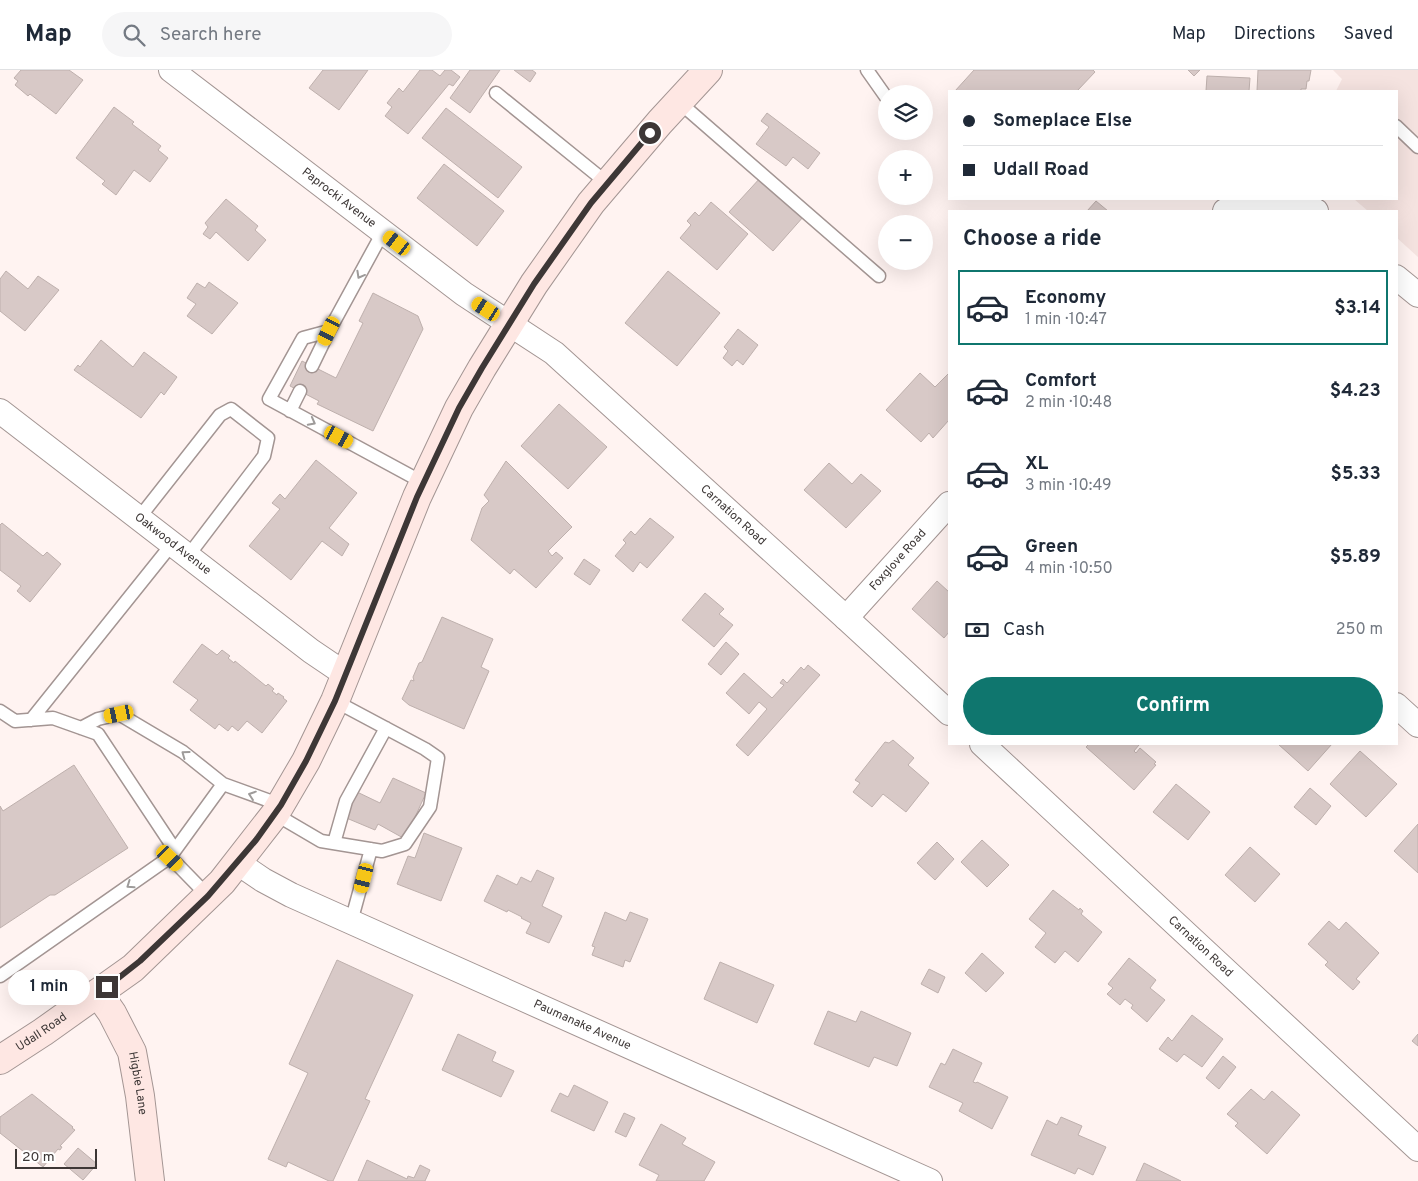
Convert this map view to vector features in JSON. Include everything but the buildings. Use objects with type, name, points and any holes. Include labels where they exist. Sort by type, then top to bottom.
[{"type":"main road","points":[[238,863],[278,809],[306,761],[335,701],[424,483],[459,408],[482,368],[534,284],[591,203],[708,70]]},
{"type":"main road","name":"Udall Road","points":[[0,1060],[133,968],[208,896],[238,863]]},
{"type":"main road","name":"Higbie Lane","points":[[98,993],[116,1020],[132,1052],[140,1096],[150,1181]]},
{"type":"street","name":"Paprocki Avenue","points":[[171,70],[464,294],[510,324]]},
{"type":"street","points":[[1227,210],[1246,201],[1290,200],[1314,210]]},
{"type":"street","points":[[1398,278],[1418,295]]},
{"type":"street","name":"Carnation Road","points":[[510,324],[554,354],[948,712]]},
{"type":"street","name":"Oakwood Avenue","points":[[0,411],[311,651],[345,674]]},
{"type":"street","name":"Foxglove Road","points":[[846,618],[948,505]]},
{"type":"street","points":[[1398,707],[1418,725]]},
{"type":"street","name":"Carnation Road","points":[[983,745],[1418,1150]]},
{"type":"street","name":"Paumanake Avenue","points":[[238,863],[291,895],[930,1181]]},
{"type":"lane","points":[[867,70],[878,86]]},
{"type":"lane","points":[[496,93],[608,183]]},
{"type":"lane","points":[[679,102],[879,276]]},
{"type":"lane","points":[[1398,128],[1418,147]]},
{"type":"lane","points":[[312,366],[383,232]]},
{"type":"lane","points":[[329,331],[303,338],[269,399],[424,483]]},
{"type":"lane","points":[[290,411],[300,391]]},
{"type":"lane","points":[[31,720],[264,456],[268,438],[231,409],[220,415],[139,518]]},
{"type":"lane","points":[[81,728],[98,719],[119,714],[183,752],[223,784],[278,809],[321,841],[382,851],[405,844],[430,808],[438,758],[425,749],[335,701]]},
{"type":"lane","points":[[0,710],[15,721],[53,718],[98,734],[173,854],[208,896]]},
{"type":"lane","points":[[334,843],[346,801],[386,728]]},
{"type":"lane","points":[[0,976],[173,854],[223,784]]},
{"type":"lane","points":[[351,922],[371,849]]},
{"type":"shaded area","points":[[1333,70],[1418,70],[1418,257],[1398,239],[1398,210],[1367,210],[1355,200],[1398,200],[1398,90],[1336,90],[1342,79]]},
{"type":"route","points":[[107,987],[140,961],[222,882],[281,805],[306,761],[335,701],[417,497],[459,408],[534,284],[591,203],[650,133]]}]
